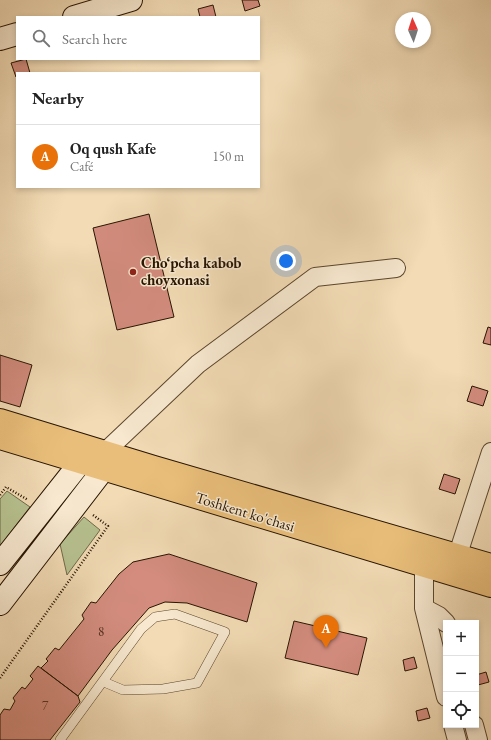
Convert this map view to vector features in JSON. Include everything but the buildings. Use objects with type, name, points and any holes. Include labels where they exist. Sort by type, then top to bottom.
[{"type":"main road","points":[[76,16],[103,4],[131,0]]},
{"type":"main road","points":[[0,39],[16,34]]},
{"type":"main road","name":"Toshkent ko'chasi","points":[[0,420],[98,456],[424,566],[491,586]]},
{"type":"main road","name":"Toshkent ko'chasi","points":[[0,438],[98,456],[458,554],[491,565]]},
{"type":"main road","points":[[0,604],[77,504],[98,456]]},
{"type":"main road","points":[[0,564],[98,456]]},
{"type":"street","points":[[98,456],[198,364],[315,277],[396,268]]},
{"type":"street","points":[[458,554],[491,452]]},
{"type":"street","points":[[424,566],[424,608],[445,692]]},
{"type":"street","points":[[424,608],[439,616],[443,620]]},
{"type":"street","points":[[454,728],[457,740]]},
{"type":"street","points":[[475,728],[478,740]]},
{"type":"lane","points":[[60,740],[104,682],[141,629],[155,617],[174,614],[225,632],[197,683],[163,690],[123,690],[104,682]]},
{"type":"path","points":[[0,495],[6,487],[34,503]]},
{"type":"path","points":[[0,678],[108,526],[77,504]]},
{"type":"green space","points":[[7,491],[30,507],[0,546],[0,499]]},
{"type":"green space","points":[[84,517],[100,530],[67,575],[60,544]]},
{"type":"place","name":"Cho‘pcha kabob choyxonasi","points":[[133,272]]},
{"type":"place","name":"Oq qush Kafe","points":[[326,648]]}]
